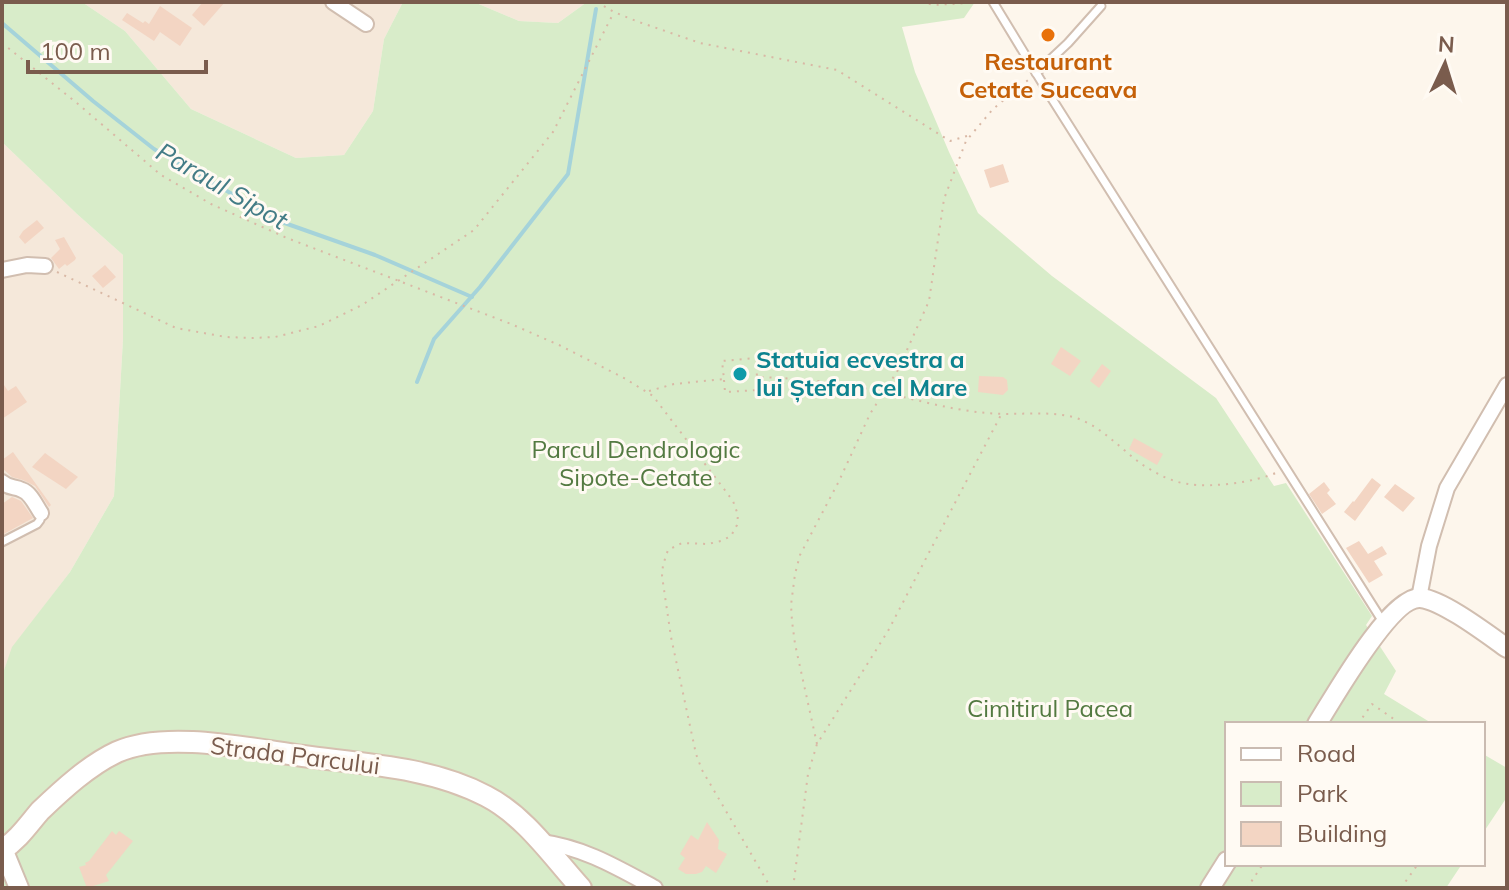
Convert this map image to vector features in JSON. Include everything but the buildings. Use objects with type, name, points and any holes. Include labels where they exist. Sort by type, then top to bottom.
[{"type":"main road","name":"Strada Parcului","points":[[3,849],[13,843],[69,785],[114,753],[131,746],[167,742],[212,743],[375,766],[440,778],[474,791],[506,808],[523,822],[581,888]]},
{"type":"street","points":[[333,2],[366,24]]},
{"type":"street","points":[[2,270],[27,265],[45,266]]},
{"type":"street","points":[[1419,598],[1429,546],[1447,488],[1507,385]]},
{"type":"street","points":[[2,482],[9,488],[25,492],[41,513]]},
{"type":"street","points":[[1318,722],[1383,622],[1410,599],[1435,602],[1507,648]]},
{"type":"street","points":[[540,842],[563,845],[588,854],[655,888]]},
{"type":"street","points":[[3,849],[19,888]]},
{"type":"street","points":[[1210,888],[1225,864]]},
{"type":"lane","points":[[993,2],[1383,622]]},
{"type":"lane","points":[[1036,73],[1101,6]]},
{"type":"lane","points":[[2,542],[37,524],[41,513]]},
{"type":"path","points":[[597,2],[614,12],[700,43],[837,70],[950,141],[970,136]]},
{"type":"path","points":[[921,2],[934,5],[986,2]]},
{"type":"path","points":[[45,266],[176,328],[226,337],[275,337],[319,326],[362,305],[474,230],[553,132],[614,12]]},
{"type":"path","points":[[2,43],[161,175],[211,204],[309,247],[511,324],[559,345],[653,396],[733,501],[738,515],[731,536],[708,544],[682,543],[668,550],[662,576],[673,648],[696,754],[702,770],[771,888]]},
{"type":"path","points":[[817,744],[795,644],[791,605],[800,555],[839,481],[860,432],[913,341],[929,301],[944,199],[966,141],[993,109],[1036,73]]},
{"type":"path","points":[[756,358],[758,390],[725,392],[724,379],[722,361],[756,358]]},
{"type":"path","points":[[757,377],[789,378],[987,413],[1062,416],[1088,423],[1163,477],[1189,484],[1252,481],[1287,469]]},
{"type":"path","points":[[648,391],[674,384],[724,379]]},
{"type":"path","points":[[793,888],[808,774],[817,744],[888,631],[1002,413]]},
{"type":"path","points":[[1359,722],[1372,704],[1398,722]]},
{"type":"path","points":[[1247,888],[1262,866]]},
{"type":"path","points":[[1401,888],[1417,866]]},
{"type":"shaded area","points":[[82,2],[403,2],[384,39],[373,111],[344,155],[296,158],[191,109],[125,31]]},
{"type":"shaded area","points":[[474,2],[587,2],[558,23],[519,21]]},
{"type":"shaded area","points":[[2,107],[4,144],[123,255],[123,339],[114,496],[70,572],[13,647],[2,676]]},
{"type":"green space","name":"Parcul Dendrologic Sipote-Cetate","points":[[2,2],[82,2],[125,31],[191,109],[296,158],[344,155],[373,111],[384,39],[403,2],[474,2],[519,21],[558,23],[587,2],[975,2],[964,18],[902,27],[915,72],[978,213],[1052,276],[1216,398],[1274,486],[1286,483],[1372,616],[1366,625],[1396,671],[1384,694],[1430,722],[1225,722],[1225,866],[1461,866],[1446,888],[2,888],[2,676],[12,647],[70,572],[114,496],[123,339],[123,255],[4,144]]},
{"type":"green space","points":[[1485,755],[1507,768],[1507,797],[1485,830]]},
{"type":"waterway","points":[[417,382],[434,339],[480,287],[568,174],[596,9]]},
{"type":"waterway","name":"Paraul Sipot","points":[[2,23],[154,149],[279,221],[375,255],[472,297]]},
{"type":"place","name":"Restaurant Cetate Suceava","points":[[1048,35]]},
{"type":"place","name":"Statuia ecvestra a lui Ștefan cel Mare","points":[[740,374]]},
{"type":"park label","name":"Cimitirul Pacea","points":[[1050,709]]}]
